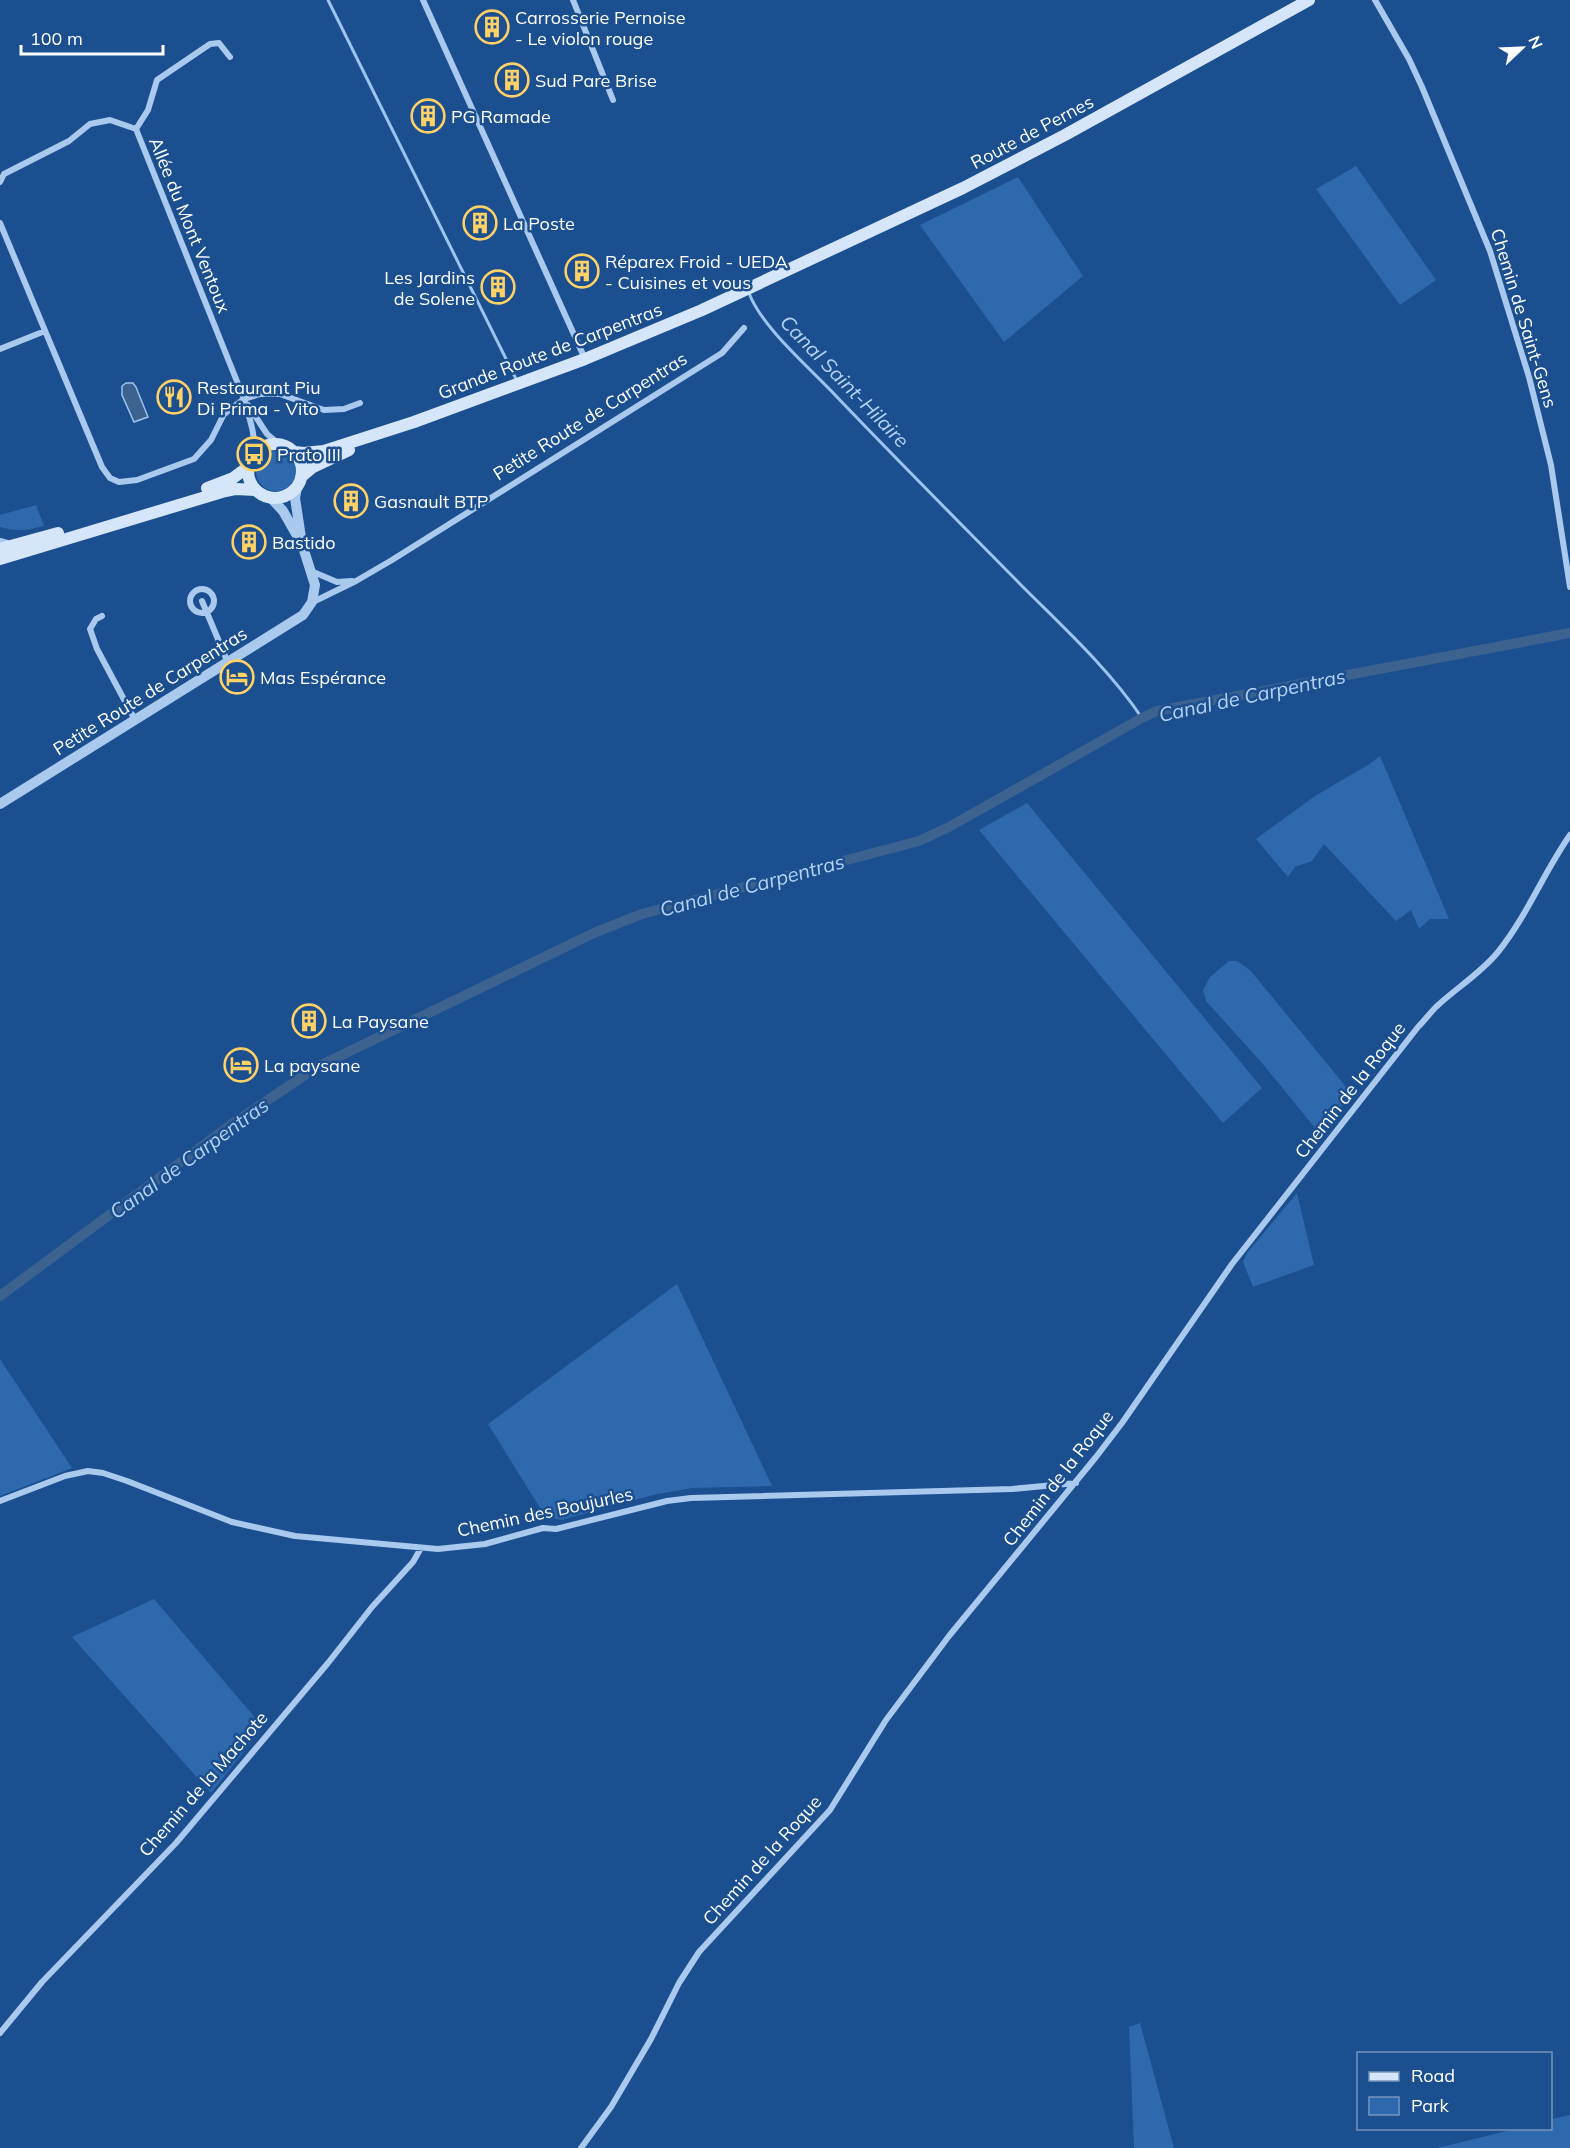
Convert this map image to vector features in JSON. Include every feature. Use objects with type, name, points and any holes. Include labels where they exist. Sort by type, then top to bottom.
[{"type":"main road","name":"Route de Pernes","points":[[764,282],[963,188],[1065,135],[1309,0]]},
{"type":"main road","name":"Grande Route de Carpentras","points":[[279,444],[294,452],[324,451],[414,422],[585,359],[764,282]]},
{"type":"main road","name":"Grande Route de Carpentras","points":[[271,498],[290,494],[313,467],[327,459],[414,422]]},
{"type":"main road","points":[[271,498],[255,490],[248,475],[248,466],[254,454],[261,448],[270,444],[279,444]]},
{"type":"main road","points":[[294,452],[302,468],[299,482]]},
{"type":"main road","points":[[0,549],[218,484],[248,466]]},
{"type":"main road","points":[[0,559],[222,492],[236,489],[255,490]]},
{"type":"street","points":[[423,0],[585,359]]},
{"type":"street","points":[[573,0],[613,100]]},
{"type":"street","name":"Chemin de Saint-Gens","points":[[1378,2],[1422,87],[1490,251],[1506,297],[1551,465],[1570,587]]},
{"type":"street","name":"Allée du Mont Ventoux","points":[[230,57],[219,43],[210,44],[157,80],[148,110],[136,129],[244,399],[253,430],[254,454]]},
{"type":"street","points":[[0,182],[4,174],[69,141],[90,124],[110,120],[136,129]]},
{"type":"street","points":[[0,223],[102,466],[110,478],[119,482],[137,480],[194,459],[211,440],[224,414],[244,399],[260,394],[280,394],[324,410],[344,409],[360,403]]},
{"type":"street","name":"Petite Route de Carpentras","points":[[0,804],[303,615],[312,602],[356,581],[722,353],[744,328]]},
{"type":"street","points":[[0,350],[45,331]]},
{"type":"street","name":"Allée du Mont Ventoux","points":[[244,399],[267,434],[279,444]]},
{"type":"street","points":[[299,482],[295,498],[302,544],[315,585],[312,602]]},
{"type":"street","points":[[271,498],[283,511],[302,544]]},
{"type":"street","points":[[0,541],[18,544]]},
{"type":"street","points":[[310,571],[337,582],[356,581]]},
{"type":"street","points":[[208,590],[215,598],[213,608],[207,614],[199,614],[192,607],[190,602],[194,591],[208,590]]},
{"type":"street","points":[[202,601],[228,663]]},
{"type":"street","points":[[102,615],[96,619],[90,629],[97,649],[135,720]]},
{"type":"street","name":"Chemin de la Roque","points":[[581,2148],[611,2107],[651,2039],[679,1983],[699,1952],[830,1810],[886,1720],[950,1636],[1076,1483],[1122,1423],[1233,1264],[1418,1027],[1436,1007],[1471,979],[1497,953],[1512,933],[1556,854],[1570,835]]},
{"type":"street","name":"Chemin des Boujurles","points":[[0,1501],[65,1476],[88,1471],[127,1481],[232,1522],[295,1536],[438,1549],[484,1544],[543,1528],[556,1529],[667,1501],[691,1498],[1012,1489],[1076,1483]]},
{"type":"street","name":"Chemin de la Machote","points":[[0,2034],[42,1982],[176,1843],[328,1663],[372,1607],[413,1562],[421,1548]]},
{"type":"green space","points":[[1356,166],[1436,280],[1400,305],[1316,189]]},
{"type":"green space","points":[[1018,177],[1083,276],[1004,342],[920,225]]},
{"type":"green space","points":[[276,451],[290,457],[296,471],[290,485],[276,491],[262,485],[256,471],[262,457]]},
{"type":"green space","points":[[36,505],[44,526],[22,530],[0,527],[0,515]]},
{"type":"green space","points":[[1380,756],[1449,919],[1430,919],[1419,929],[1411,910],[1396,921],[1324,844],[1312,861],[1295,867],[1288,877],[1256,839],[1315,796]]},
{"type":"green space","points":[[1027,803],[1262,1088],[1223,1123],[979,830]]},
{"type":"green space","points":[[1229,961],[1237,961],[1250,970],[1352,1094],[1320,1134],[1262,1063],[1206,1001],[1203,990],[1210,977]]},
{"type":"green space","points":[[1297,1193],[1314,1265],[1253,1287],[1243,1262],[1247,1253]]},
{"type":"green space","points":[[677,1284],[772,1486],[692,1488],[653,1495],[561,1520],[545,1516],[488,1424]]},
{"type":"green space","points":[[0,1359],[72,1468],[0,1496]]},
{"type":"green space","points":[[154,1599],[263,1727],[211,1793],[72,1637]]},
{"type":"green space","points":[[1140,2023],[1174,2148],[1134,2148],[1129,2027]]},
{"type":"green space","points":[[1570,2115],[1570,2148],[1437,2148],[1511,2130],[1552,2130],[1552,2119]]},
{"type":"shaded area","points":[[126,383],[133,383],[136,387],[148,417],[134,422],[122,395],[122,386]]},
{"type":"waterway","name":"Canal Saint-Hilaire","points":[[328,0],[517,381]]},
{"type":"waterway","name":"Canal Saint-Hilaire","points":[[749,293],[755,306],[788,348],[1085,649],[1142,718]]},
{"type":"waterway","name":"Canal de Carpentras","points":[[0,1296],[232,1124],[317,1067],[596,932],[642,914],[919,841],[949,827],[1157,711],[1570,633]]},
{"type":"place","name":"Carrosserie Pernoise - Le violon rouge","points":[[492,27]]},
{"type":"place","name":"Sud Pare Brise","points":[[512,80]]},
{"type":"place","name":"PG Ramade","points":[[428,116]]},
{"type":"place","name":"La Poste","points":[[480,223]]},
{"type":"place","name":"Réparex Froid - UEDA - Cuisines et vous","points":[[582,271]]},
{"type":"place","name":"Les Jardins de Solene","points":[[498,287]]},
{"type":"place","name":"Restaurant Piu Di Prima - Vito","points":[[174,397]]},
{"type":"place","name":"Prato III","points":[[254,454]]},
{"type":"place","name":"Gasnault BTP","points":[[351,501]]},
{"type":"place","name":"Bastido","points":[[249,542]]},
{"type":"place","name":"Mas Espérance","points":[[237,677]]},
{"type":"place","name":"La Paysane","points":[[309,1021]]},
{"type":"place","name":"La paysane","points":[[241,1065]]}]
